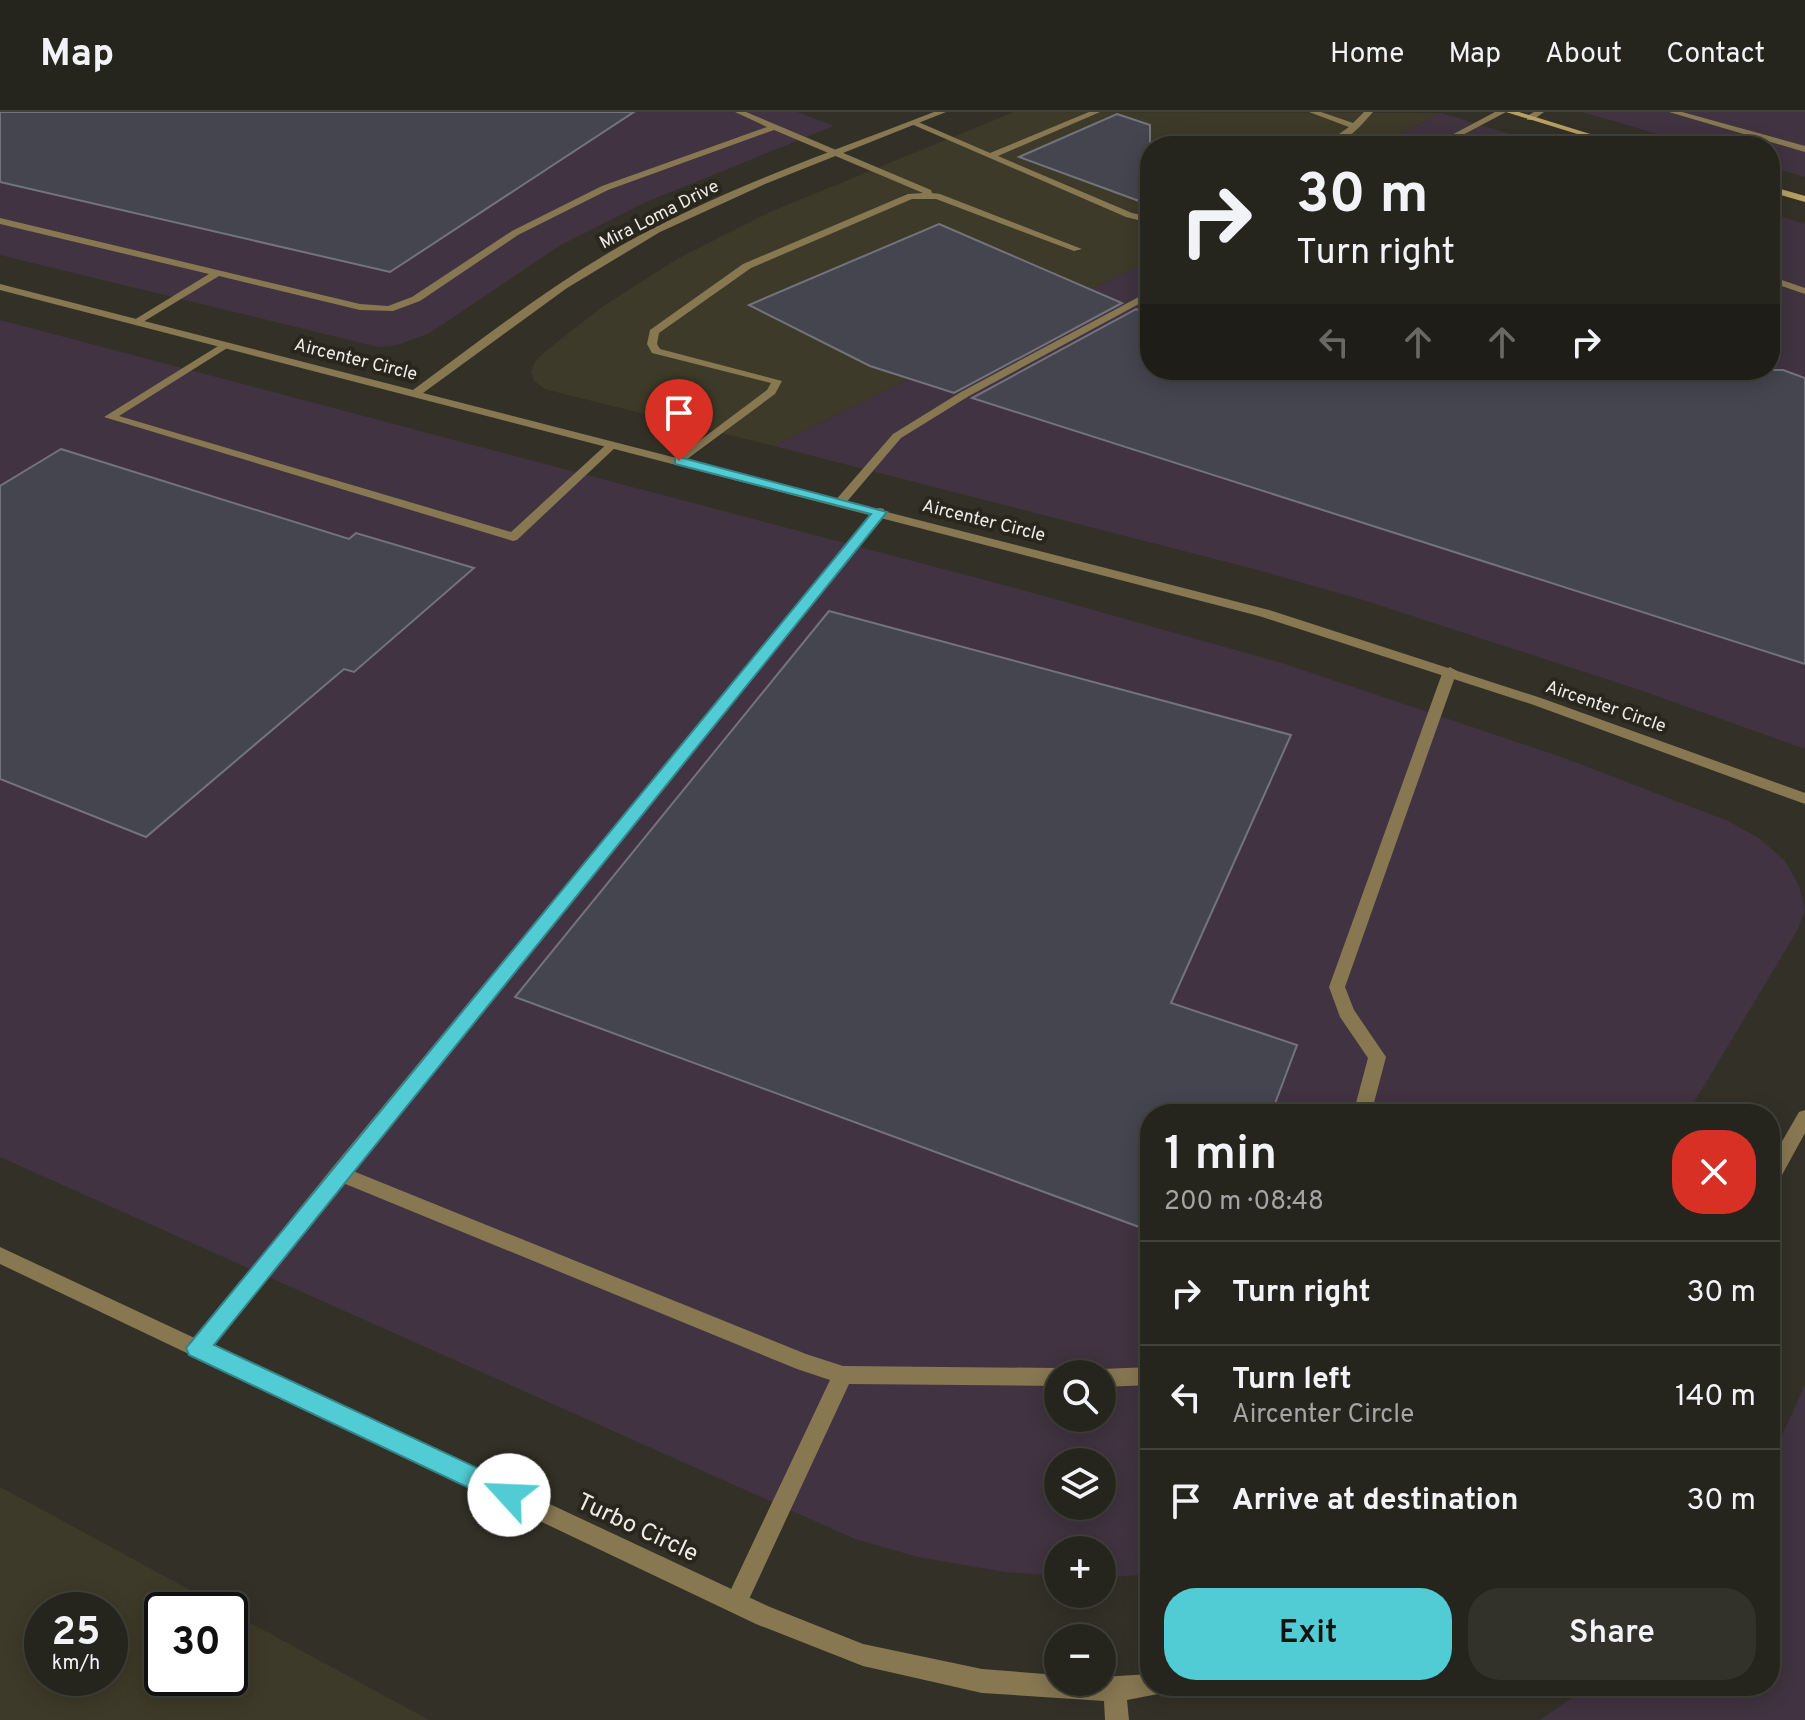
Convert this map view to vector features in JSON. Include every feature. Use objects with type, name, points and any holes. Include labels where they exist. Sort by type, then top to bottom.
[{"type":"main road","points":[[1510,112],[1591,136]]},
{"type":"main road","points":[[1780,192],[1805,199]]},
{"type":"street","points":[[739,112],[937,196],[1077,249]]},
{"type":"street","points":[[990,156],[1096,112]]},
{"type":"street","points":[[1313,112],[1355,126]]},
{"type":"street","points":[[1344,136],[1369,112]]},
{"type":"street","points":[[1455,136],[1502,112]]},
{"type":"street","points":[[1530,118],[1540,112]]},
{"type":"street","points":[[1673,112],[1759,136]]},
{"type":"street","name":"Mira Loma Drive","points":[[416,393],[590,268],[656,231],[725,198],[935,113]]},
{"type":"street","points":[[913,123],[1140,218]]},
{"type":"street","points":[[0,221],[360,307],[389,309],[416,299],[515,233],[605,188],[775,127]]},
{"type":"street","points":[[1780,142],[1805,149]]},
{"type":"street","points":[[679,461],[771,392],[777,381],[656,351],[652,344],[654,332],[747,266],[911,196],[937,196]]},
{"type":"street","points":[[138,322],[218,273]]},
{"type":"street","points":[[1780,282],[1805,291]]},
{"type":"street","name":"Aircenter Circle","points":[[0,287],[1264,613],[1450,671],[1700,758],[1805,799]]},
{"type":"street","points":[[840,502],[897,436],[965,394],[1140,299]]},
{"type":"street","points":[[227,345],[110,417],[513,537],[613,444]]},
{"type":"street","points":[[197,1348],[880,512]]},
{"type":"street","points":[[1365,1104],[1377,1057],[1346,1012],[1337,987],[1450,671]]},
{"type":"street","points":[[1780,1161],[1805,1117]]},
{"type":"street","points":[[339,1173],[789,1357],[843,1375],[1044,1377]]},
{"type":"street","name":"Turbo Circle","points":[[0,1255],[736,1602],[863,1655],[982,1681],[1044,1685]]},
{"type":"street","points":[[736,1602],[843,1375]]},
{"type":"street","points":[[1116,1377],[1140,1376]]},
{"type":"street","name":"Turbo Circle","points":[[1116,1690],[1140,1687]]},
{"type":"street","points":[[1115,1696],[1117,1720]]},
{"type":"shaded area","points":[[0,112],[797,112],[834,126],[646,202],[559,246],[430,333],[397,345],[378,347],[0,255]]},
{"type":"shaded area","points":[[1014,112],[1441,113],[1396,136],[1140,136],[1140,265],[774,446],[545,389],[534,381],[531,371],[536,360],[602,307],[677,259],[770,212]]},
{"type":"shaded area","points":[[1582,112],[1805,112],[1805,177],[1780,170],[1780,136],[1665,136]]},
{"type":"shaded area","points":[[1441,113],[1516,136],[1396,136]]},
{"type":"shaded area","points":[[1780,216],[1805,224],[1805,749],[1640,690],[1360,599],[774,446],[1140,265],[1140,380],[1780,380]]},
{"type":"shaded area","points":[[0,320],[1015,588],[1282,663],[1567,759],[1728,821],[1759,838],[1785,861],[1799,886],[1805,910],[1797,931],[1693,1104],[1140,1104],[1140,1575],[1116,1577],[1116,1536],[1044,1536],[1044,1575],[1005,1572],[918,1557],[855,1539],[0,1157]]},
{"type":"shaded area","points":[[1805,1385],[1805,1720],[1540,1720],[1575,1696],[1780,1696],[1780,1439]]},
{"type":"shaded area","points":[[0,1487],[194,1592],[144,1592],[144,1696],[248,1696],[248,1622],[429,1720],[0,1720]]},
{"type":"building","points":[[0,112],[634,112],[390,272],[0,182]]},
{"type":"building","points":[[1117,114],[1150,125],[1150,136],[1140,136],[1140,201],[1019,157]]},
{"type":"building","points":[[939,224],[1122,303],[954,393],[870,366],[749,305]]},
{"type":"building","points":[[1136,309],[1140,311],[1140,380],[1780,380],[1780,370],[1783,370],[1805,378],[1805,664],[972,398]]},
{"type":"building","points":[[61,449],[349,539],[356,533],[474,568],[354,672],[344,669],[146,837],[0,779],[0,486]]},
{"type":"building","points":[[829,611],[1291,735],[1171,1003],[1297,1045],[1275,1104],[1140,1104],[1140,1227],[515,997]]},
{"type":"route","points":[[509,1495],[197,1348],[880,512],[679,461]]}]
